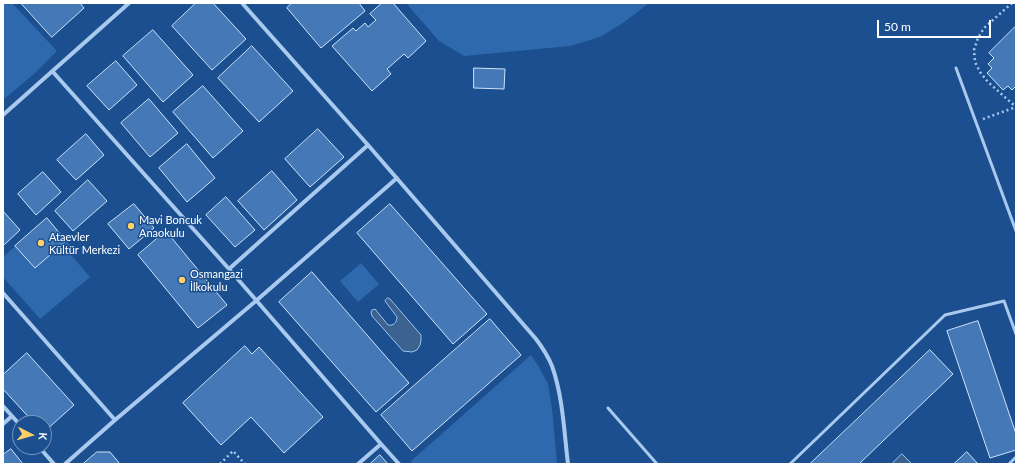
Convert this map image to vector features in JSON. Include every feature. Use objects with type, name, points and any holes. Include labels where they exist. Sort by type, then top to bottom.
[{"type":"street","points":[[3,116],[128,3]]},
{"type":"street","points":[[242,3],[397,178],[536,339],[546,353],[558,389],[568,464]]},
{"type":"street","points":[[53,72],[257,300],[399,464]]},
{"type":"street","points":[[229,269],[368,145]]},
{"type":"street","points":[[65,464],[397,178]]},
{"type":"street","points":[[3,293],[115,420]]},
{"type":"street","points":[[3,406],[12,416],[3,424]]},
{"type":"street","points":[[358,464],[381,444]]},
{"type":"street","points":[[46,455],[54,464]]},
{"type":"lane","points":[[956,68],[1016,231]]},
{"type":"lane","points":[[790,464],[945,315],[1004,301],[1016,334]]},
{"type":"lane","points":[[608,408],[657,464]]},
{"type":"lane","points":[[1009,464],[1016,457]]},
{"type":"path","points":[[976,121],[1016,107],[988,82],[980,72],[975,62],[974,50],[978,38],[984,28],[1012,3]]},
{"type":"path","points":[[220,464],[233,451],[245,464]]},
{"type":"shaded area","points":[[3,3],[12,3],[57,51],[34,74],[3,100]]},
{"type":"shaded area","points":[[406,3],[649,3],[623,23],[600,37],[570,46],[464,56],[439,41]]},
{"type":"shaded area","points":[[47,218],[70,245],[66,249],[90,277],[40,319],[3,277],[3,257]]},
{"type":"shaded area","points":[[361,263],[379,284],[358,302],[340,281]]},
{"type":"shaded area","points":[[388,298],[421,335],[420,345],[417,350],[412,352],[403,351],[372,316],[371,312],[375,309],[388,325],[395,322],[397,317],[385,301]]},
{"type":"shaded area","points":[[531,355],[548,384],[552,408],[557,464],[413,464],[411,461]]},
{"type":"shaded area","points":[[902,454],[911,463],[910,464],[892,464]]},
{"type":"building","points":[[21,3],[80,3],[84,8],[52,37]]},
{"type":"building","points":[[196,3],[213,3],[246,39],[212,70],[172,26]]},
{"type":"building","points":[[292,3],[359,3],[365,11],[321,48],[287,8]]},
{"type":"building","points":[[382,3],[393,3],[426,41],[408,58],[404,54],[387,69],[391,74],[372,91],[332,46],[353,28],[356,31],[365,23],[368,27],[376,20],[370,14]]},
{"type":"building","points":[[1016,26],[1016,86],[1012,90],[1008,86],[1003,90],[987,73],[992,68],[988,64],[994,58],[989,53]]},
{"type":"building","points":[[153,30],[193,75],[163,102],[123,56]]},
{"type":"building","points":[[252,46],[293,91],[259,122],[218,78]]},
{"type":"building","points":[[116,61],[137,85],[109,110],[87,86]]},
{"type":"building","points":[[474,68],[505,69],[504,89],[474,88]]},
{"type":"building","points":[[203,86],[243,131],[213,158],[173,112]]},
{"type":"building","points":[[149,99],[178,133],[150,157],[121,123]]},
{"type":"building","points":[[318,129],[344,157],[310,187],[285,159]]},
{"type":"building","points":[[86,134],[104,155],[76,180],[57,160]]},
{"type":"building","points":[[187,144],[215,178],[187,202],[159,168]]},
{"type":"building","points":[[272,171],[297,200],[264,230],[238,201]]},
{"type":"building","points":[[43,172],[61,192],[36,215],[18,194]]},
{"type":"building","points":[[88,180],[107,201],[73,231],[55,211]]},
{"type":"building","points":[[226,197],[255,230],[235,247],[206,215]]},
{"type":"building","name":"Mavi Boncuk Anaokulu","points":[[134,204],[154,228],[129,249],[108,224]]},
{"type":"building","points":[[390,204],[487,314],[453,344],[357,233]]},
{"type":"building","points":[[3,211],[20,230],[3,246]]},
{"type":"building","name":"Ataevler Kültür Merkezi","points":[[47,218],[66,241],[35,268],[15,246]]},
{"type":"building","name":"Osmangazi İlkokulu","points":[[166,231],[227,305],[198,328],[138,255]]},
{"type":"building","points":[[312,272],[409,383],[376,412],[279,302]]},
{"type":"building","points":[[490,319],[521,355],[412,451],[381,415]]},
{"type":"building","points":[[978,321],[1016,434],[1016,450],[990,458],[947,331]]},
{"type":"building","points":[[245,346],[252,354],[259,347],[323,417],[284,453],[251,417],[221,445],[183,403]]},
{"type":"building","points":[[930,350],[953,374],[859,464],[810,464]]},
{"type":"building","points":[[27,353],[74,405],[52,425],[52,415],[27,415],[3,389],[3,375]]},
{"type":"building","points":[[11,449],[12,455],[16,455],[23,464],[3,464],[3,455]]},
{"type":"building","points":[[97,452],[110,452],[120,464],[83,464]]},
{"type":"building","points":[[967,452],[978,464],[954,464]]},
{"type":"building","points":[[380,455],[388,464],[370,464]]},
{"type":"place","name":"Mavi Boncuk Anaokulu","points":[[131,226]]},
{"type":"place","name":"Ataevler Kültür Merkezi","points":[[41,243]]},
{"type":"place","name":"Osmangazi İlkokulu","points":[[182,280]]}]
